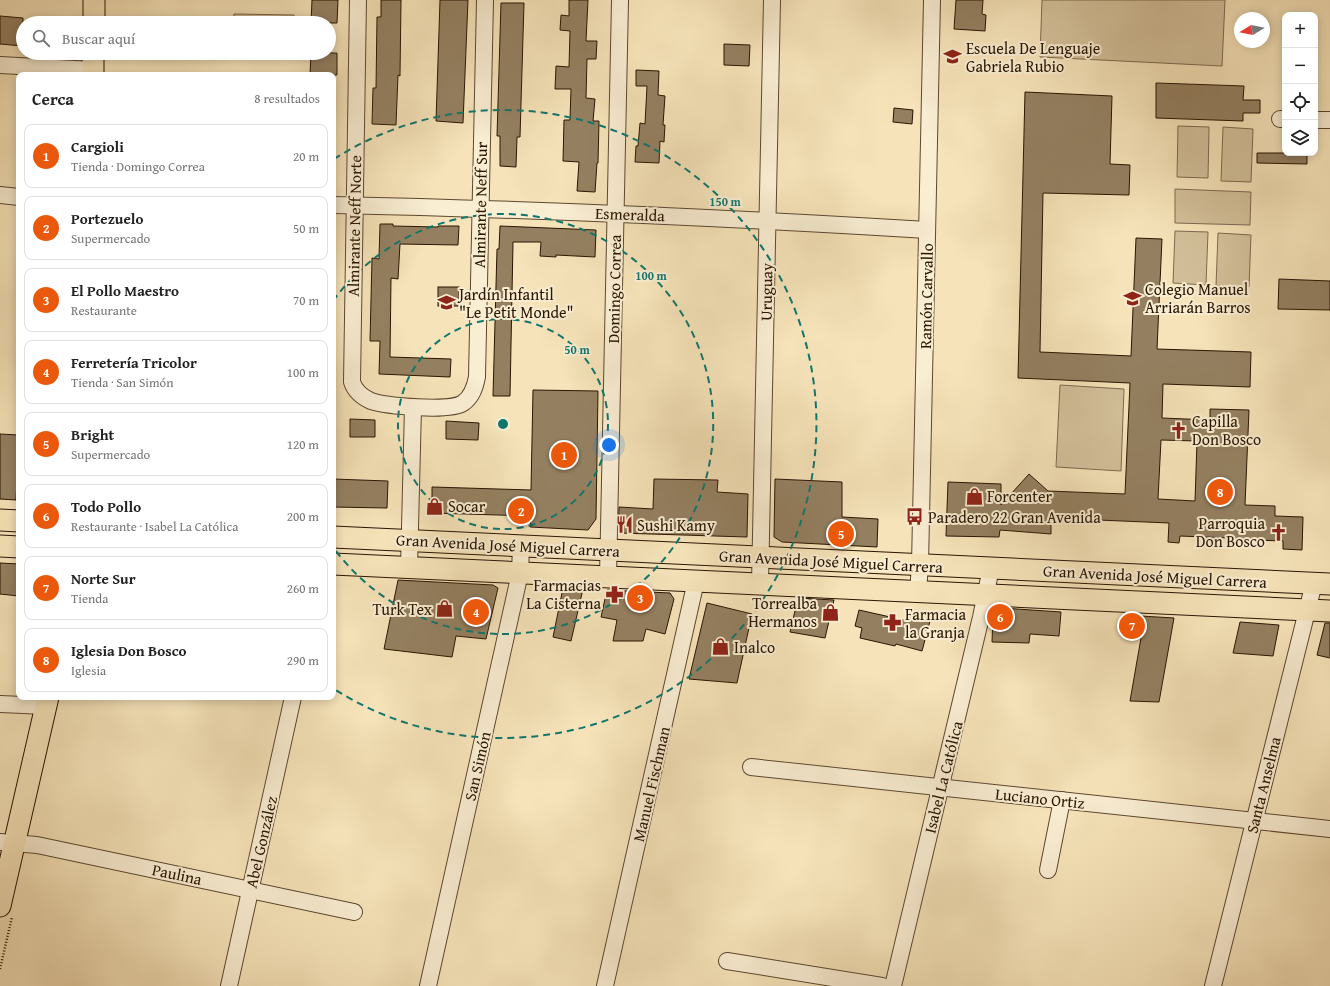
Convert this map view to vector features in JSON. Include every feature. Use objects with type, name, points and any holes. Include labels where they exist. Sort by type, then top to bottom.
[{"type":"main road","points":[[94,0],[94,16]]},
{"type":"main road","points":[[0,520],[16,521]]},
{"type":"main road","name":"Gran Avenida José Miguel Carrera","points":[[336,537],[1322,584]]},
{"type":"main road","points":[[0,546],[16,547]]},
{"type":"main road","name":"Gran Avenida José Miguel Carrera","points":[[336,564],[1330,611]]},
{"type":"main road","points":[[0,906],[7,842],[47,702]]},
{"type":"street","name":"Almirante Neff Norte","points":[[358,0],[352,382],[359,393],[371,401],[413,407]]},
{"type":"street","name":"Almirante Neff Sur","points":[[413,407],[456,406],[468,399],[476,385],[478,369],[485,0]]},
{"type":"street","name":"Domingo Correa","points":[[608,577],[620,0]]},
{"type":"street","name":"Uruguay","points":[[760,584],[772,0]]},
{"type":"street","name":"Ramón Carvallo","points":[[918,592],[920,565],[932,0]]},
{"type":"street","points":[[0,64],[93,66]]},
{"type":"street","points":[[1318,120],[1330,120]]},
{"type":"street","points":[[0,196],[16,197]]},
{"type":"street","name":"Esmeralda","points":[[336,205],[615,213],[767,220],[927,230]]},
{"type":"street","points":[[409,568],[413,407]]},
{"type":"street","name":"San Simón","points":[[428,986],[520,573],[521,546]]},
{"type":"street","name":"Isabel La Católica","points":[[893,986],[941,787],[991,568]]},
{"type":"street","name":"Manuel Fischman","points":[[606,986],[696,581]]},
{"type":"street","name":"Santa Anselma","points":[[1213,986],[1307,610],[1322,584]]},
{"type":"street","name":"Abel González","points":[[229,986],[292,700]]},
{"type":"street","points":[[0,704],[47,702]]},
{"type":"street","name":"Luciano Ortiz","points":[[751,767],[1330,830]]},
{"type":"street","points":[[1048,870],[1062,800]]},
{"type":"street","name":"Paulina","points":[[7,842],[37,844],[354,912]]},
{"type":"street","points":[[727,961],[882,986]]},
{"type":"shaded area","points":[[1042,0],[1225,0],[1222,66],[1040,57]]},
{"type":"shaded area","points":[[234,14],[294,15],[294,16],[234,16]]},
{"type":"shaded area","points":[[1178,126],[1209,127],[1208,178],[1177,177]]},
{"type":"shaded area","points":[[1223,127],[1253,129],[1251,182],[1221,181]]},
{"type":"shaded area","points":[[1175,189],[1251,192],[1250,225],[1175,223]]},
{"type":"shaded area","points":[[1175,231],[1208,232],[1206,285],[1173,283]]},
{"type":"shaded area","points":[[1218,233],[1251,235],[1249,287],[1216,286]]},
{"type":"shaded area","points":[[1060,385],[1124,389],[1121,471],[1056,467]]},
{"type":"building","points":[[312,0],[338,0],[337,23],[336,16],[311,16]]},
{"type":"building","points":[[381,0],[401,0],[400,76],[398,75],[396,125],[372,124],[373,88],[376,88],[377,17],[381,17]]},
{"type":"building","points":[[440,0],[468,0],[463,123],[436,121]]},
{"type":"building","points":[[569,0],[588,0],[586,41],[597,41],[596,59],[587,59],[586,98],[595,99],[593,121],[599,121],[598,163],[595,192],[577,191],[579,162],[563,161],[564,120],[570,120],[571,89],[555,89],[556,66],[569,67],[570,31],[560,30],[561,15],[569,16]]},
{"type":"building","points":[[956,0],[983,0],[982,14],[986,15],[985,31],[954,29]]},
{"type":"building","points":[[501,3],[524,3],[520,137],[517,137],[516,167],[500,166],[500,136],[497,136]]},
{"type":"building","points":[[0,16],[16,17],[16,45],[0,44]]},
{"type":"building","points":[[724,44],[750,45],[749,66],[724,65]]},
{"type":"building","points":[[337,53],[337,75],[336,72],[310,72],[311,60],[336,60]]},
{"type":"building","points":[[636,70],[659,71],[658,95],[665,96],[663,125],[665,125],[664,142],[660,141],[659,163],[635,162],[640,123],[645,124],[647,86],[636,86]]},
{"type":"building","points":[[1156,83],[1244,86],[1243,100],[1260,100],[1260,113],[1243,113],[1243,121],[1156,118]]},
{"type":"building","points":[[1025,92],[1112,96],[1110,164],[1130,165],[1129,195],[1043,193],[1040,352],[1131,356],[1136,238],[1162,239],[1157,349],[1251,352],[1250,387],[1163,384],[1162,418],[1210,420],[1210,409],[1249,410],[1245,505],[1275,506],[1275,516],[1303,517],[1302,550],[1283,549],[1283,541],[1254,539],[1180,536],[1179,543],[1168,542],[1169,523],[1051,518],[1051,534],[1000,530],[999,537],[946,536],[948,482],[1001,484],[1001,505],[1029,474],[1048,491],[1125,494],[1130,383],[1018,378]],"holes":[[[1161,440],[1197,441],[1195,501],[1158,499]]]},
{"type":"building","points":[[894,108],[913,110],[912,124],[893,122]]},
{"type":"building","points":[[1257,153],[1282,153],[1282,156],[1307,156],[1307,164],[1257,163]]},
{"type":"building","points":[[380,224],[393,224],[393,226],[459,226],[458,245],[400,244],[398,279],[391,278],[390,357],[451,359],[450,377],[379,374],[380,341],[370,341],[372,258],[379,259]]},
{"type":"building","points":[[500,226],[596,230],[595,257],[556,255],[556,257],[540,256],[541,242],[513,242],[510,396],[493,396],[497,249],[499,249]]},
{"type":"building","points":[[1279,279],[1330,281],[1330,310],[1278,309]]},
{"type":"building","points":[[438,287],[459,287],[459,306],[438,306]]},
{"type":"building","points":[[533,390],[598,391],[596,519],[588,530],[530,527],[531,516],[432,513],[432,487],[531,490]]},
{"type":"building","points":[[350,419],[375,420],[375,437],[350,437]]},
{"type":"building","points":[[446,421],[479,423],[478,440],[446,439]]},
{"type":"building","points":[[0,434],[16,435],[16,500],[0,499]]},
{"type":"building","points":[[336,479],[388,481],[387,508],[336,507]]},
{"type":"building","points":[[654,479],[718,480],[717,492],[748,494],[747,537],[618,533],[619,507],[653,509]]},
{"type":"building","points":[[775,479],[842,482],[842,517],[878,519],[877,547],[782,542],[774,537]]},
{"type":"building","points":[[0,563],[16,564],[16,596],[0,594]]},
{"type":"building","points":[[398,580],[493,585],[498,588],[486,639],[456,636],[452,657],[384,649]]},
{"type":"building","points":[[563,588],[583,589],[571,641],[553,637]]},
{"type":"building","points":[[607,590],[670,593],[674,599],[665,634],[646,629],[643,641],[613,641],[617,620],[601,617]]},
{"type":"building","points":[[798,598],[834,600],[825,638],[790,632]]},
{"type":"building","name":"Inalco","points":[[707,603],[752,614],[737,683],[689,679]]},
{"type":"building","points":[[1002,608],[1061,612],[1059,636],[1030,634],[1029,643],[992,642],[993,614],[997,609]]},
{"type":"building","points":[[859,610],[908,621],[909,615],[930,621],[922,651],[896,644],[895,646],[860,638],[862,628],[855,626]]},
{"type":"building","points":[[1124,615],[1174,618],[1159,702],[1130,701],[1141,638],[1121,635]]},
{"type":"building","points":[[1240,622],[1279,625],[1273,656],[1233,653]]},
{"type":"building","points":[[1325,623],[1330,623],[1330,658],[1317,655]]},
{"type":"place","name":"Escuela De Lenguaje Gabriela Rubio","points":[[953,57]]},
{"type":"place","name":"Colegio Manuel Arriarán Barros","points":[[1132,298]]},
{"type":"place","name":"Jardín Infantil \"Le Petit Monde\"","points":[[446,303]]},
{"type":"place","name":"Capilla Don Bosco","points":[[1179,430]]},
{"type":"place","name":"Cargioli","points":[[564,455]]},
{"type":"place","name":"Iglesia Don Bosco","points":[[1220,492]]},
{"type":"place","name":"Forcenter","points":[[974,496]]},
{"type":"place","name":"Socar","points":[[435,506]]},
{"type":"place","name":"Portezuelo","points":[[521,511]]},
{"type":"place","name":"Paradero 22 Gran Avenida","points":[[915,517]]},
{"type":"place","name":"Sushi Kamy","points":[[624,525]]},
{"type":"place","name":"Parroquia Don Bosco","points":[[1278,532]]},
{"type":"place","name":"Bright","points":[[841,534]]},
{"type":"place","name":"Farmacias La Cisterna","points":[[614,594]]},
{"type":"place","name":"El Pollo Maestro","points":[[640,598]]},
{"type":"place","name":"Turk Tex","points":[[445,609]]},
{"type":"place","name":"Ferretería Tricolor","points":[[476,612]]},
{"type":"place","name":"Torrealba Hermanos","points":[[830,612]]},
{"type":"place","name":"Todo Pollo","points":[[1000,617]]},
{"type":"place","name":"Farmacia la Granja","points":[[892,623]]},
{"type":"place","name":"Norte Sur","points":[[1132,626]]},
{"type":"place","name":"Inalco","points":[[721,647]]}]
